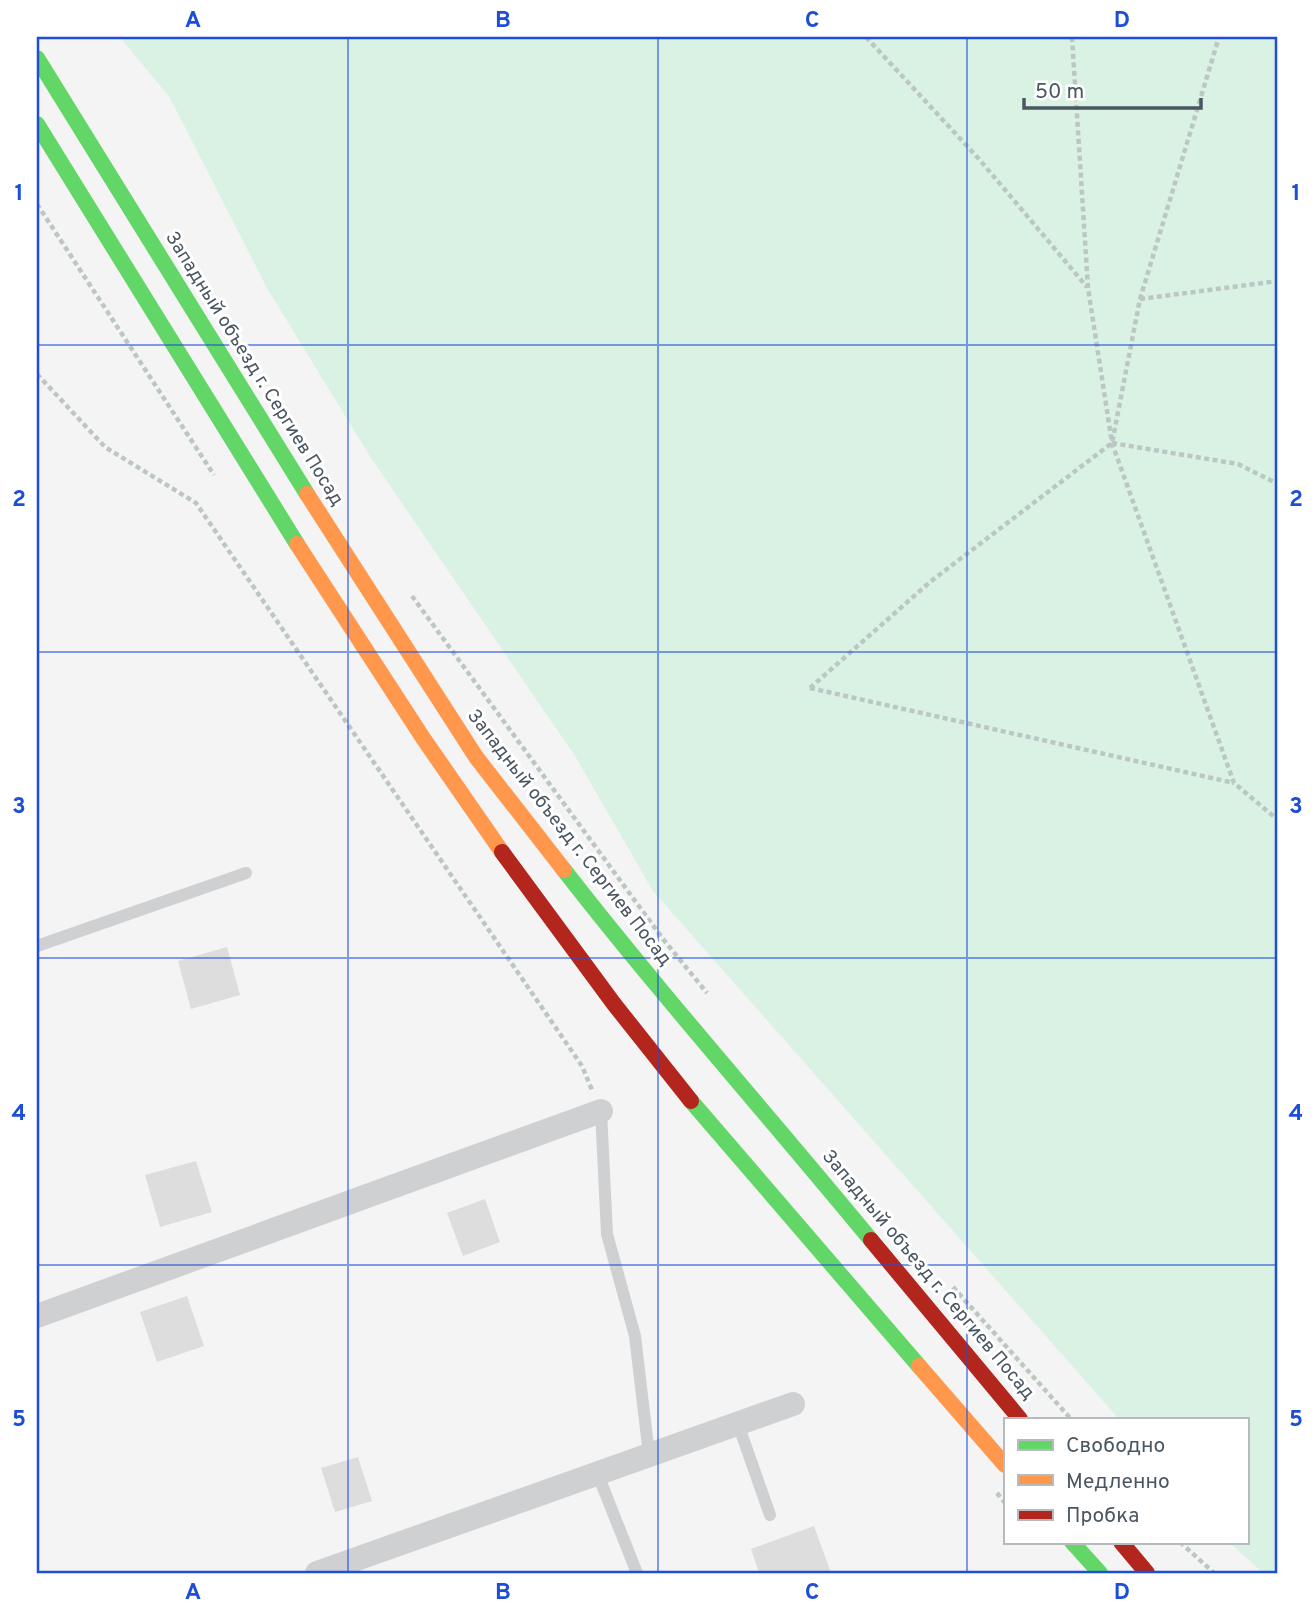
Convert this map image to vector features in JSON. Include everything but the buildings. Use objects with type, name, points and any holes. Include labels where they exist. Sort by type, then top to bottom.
[{"type":"main road","name":"Западный объезд г. Сергиев Посад","points":[[37,58],[239,388],[476,757],[637,964],[722,1059],[1019,1418]]},
{"type":"main road","points":[[37,124],[394,694],[561,933],[701,1116],[1004,1464]]},
{"type":"main road","points":[[1074,1544],[1100,1573]]},
{"type":"main road","points":[[1123,1544],[1147,1573]]},
{"type":"street","points":[[37,1316],[601,1111]]},
{"type":"street","points":[[317,1573],[793,1404]]},
{"type":"lane","points":[[37,946],[246,873]]},
{"type":"lane","points":[[601,1111],[607,1234],[635,1336],[649,1455]]},
{"type":"lane","points":[[738,1424],[770,1515]]},
{"type":"lane","points":[[598,1475],[637,1573]]},
{"type":"path","points":[[866,37],[979,159],[1088,288]]},
{"type":"path","points":[[1072,37],[1088,288],[1112,443],[1234,783]]},
{"type":"path","points":[[1219,37],[1140,299],[1112,443],[930,582],[810,688],[1234,783],[1278,820]]},
{"type":"path","points":[[1140,299],[1278,281]]},
{"type":"path","points":[[37,374],[105,447],[196,503],[582,1066],[601,1111]]},
{"type":"path","points":[[1112,443],[1238,464],[1278,484]]},
{"type":"path","points":[[408,591],[663,939],[715,1003]]},
{"type":"path","points":[[952,1285],[1070,1418]]},
{"type":"path","points":[[1182,1544],[1214,1573]]},
{"type":"green space","points":[[120,37],[1278,37],[1278,1573],[1263,1573],[1231,1544],[1248,1544],[1248,1418],[1118,1418],[653,891],[575,756],[371,458],[267,288],[170,98]]},
{"type":"traffic: fast","points":[[37,58],[307,494]]},
{"type":"traffic: fast","points":[[37,124],[297,544]]},
{"type":"traffic: fast","points":[[564,870],[677,1010],[871,1240]]},
{"type":"traffic: fast","points":[[691,1101],[919,1366]]},
{"type":"traffic: fast","points":[[1074,1544],[1100,1573]]},
{"type":"traffic: slow","points":[[307,494],[476,757],[564,870]]},
{"type":"traffic: slow","points":[[297,544],[423,738],[502,852]]},
{"type":"traffic: slow","points":[[919,1366],[1004,1464]]},
{"type":"traffic: jam","points":[[502,852],[614,1004],[691,1101]]},
{"type":"traffic: jam","points":[[871,1240],[1019,1418]]},
{"type":"traffic: jam","points":[[1123,1544],[1147,1573]]}]
